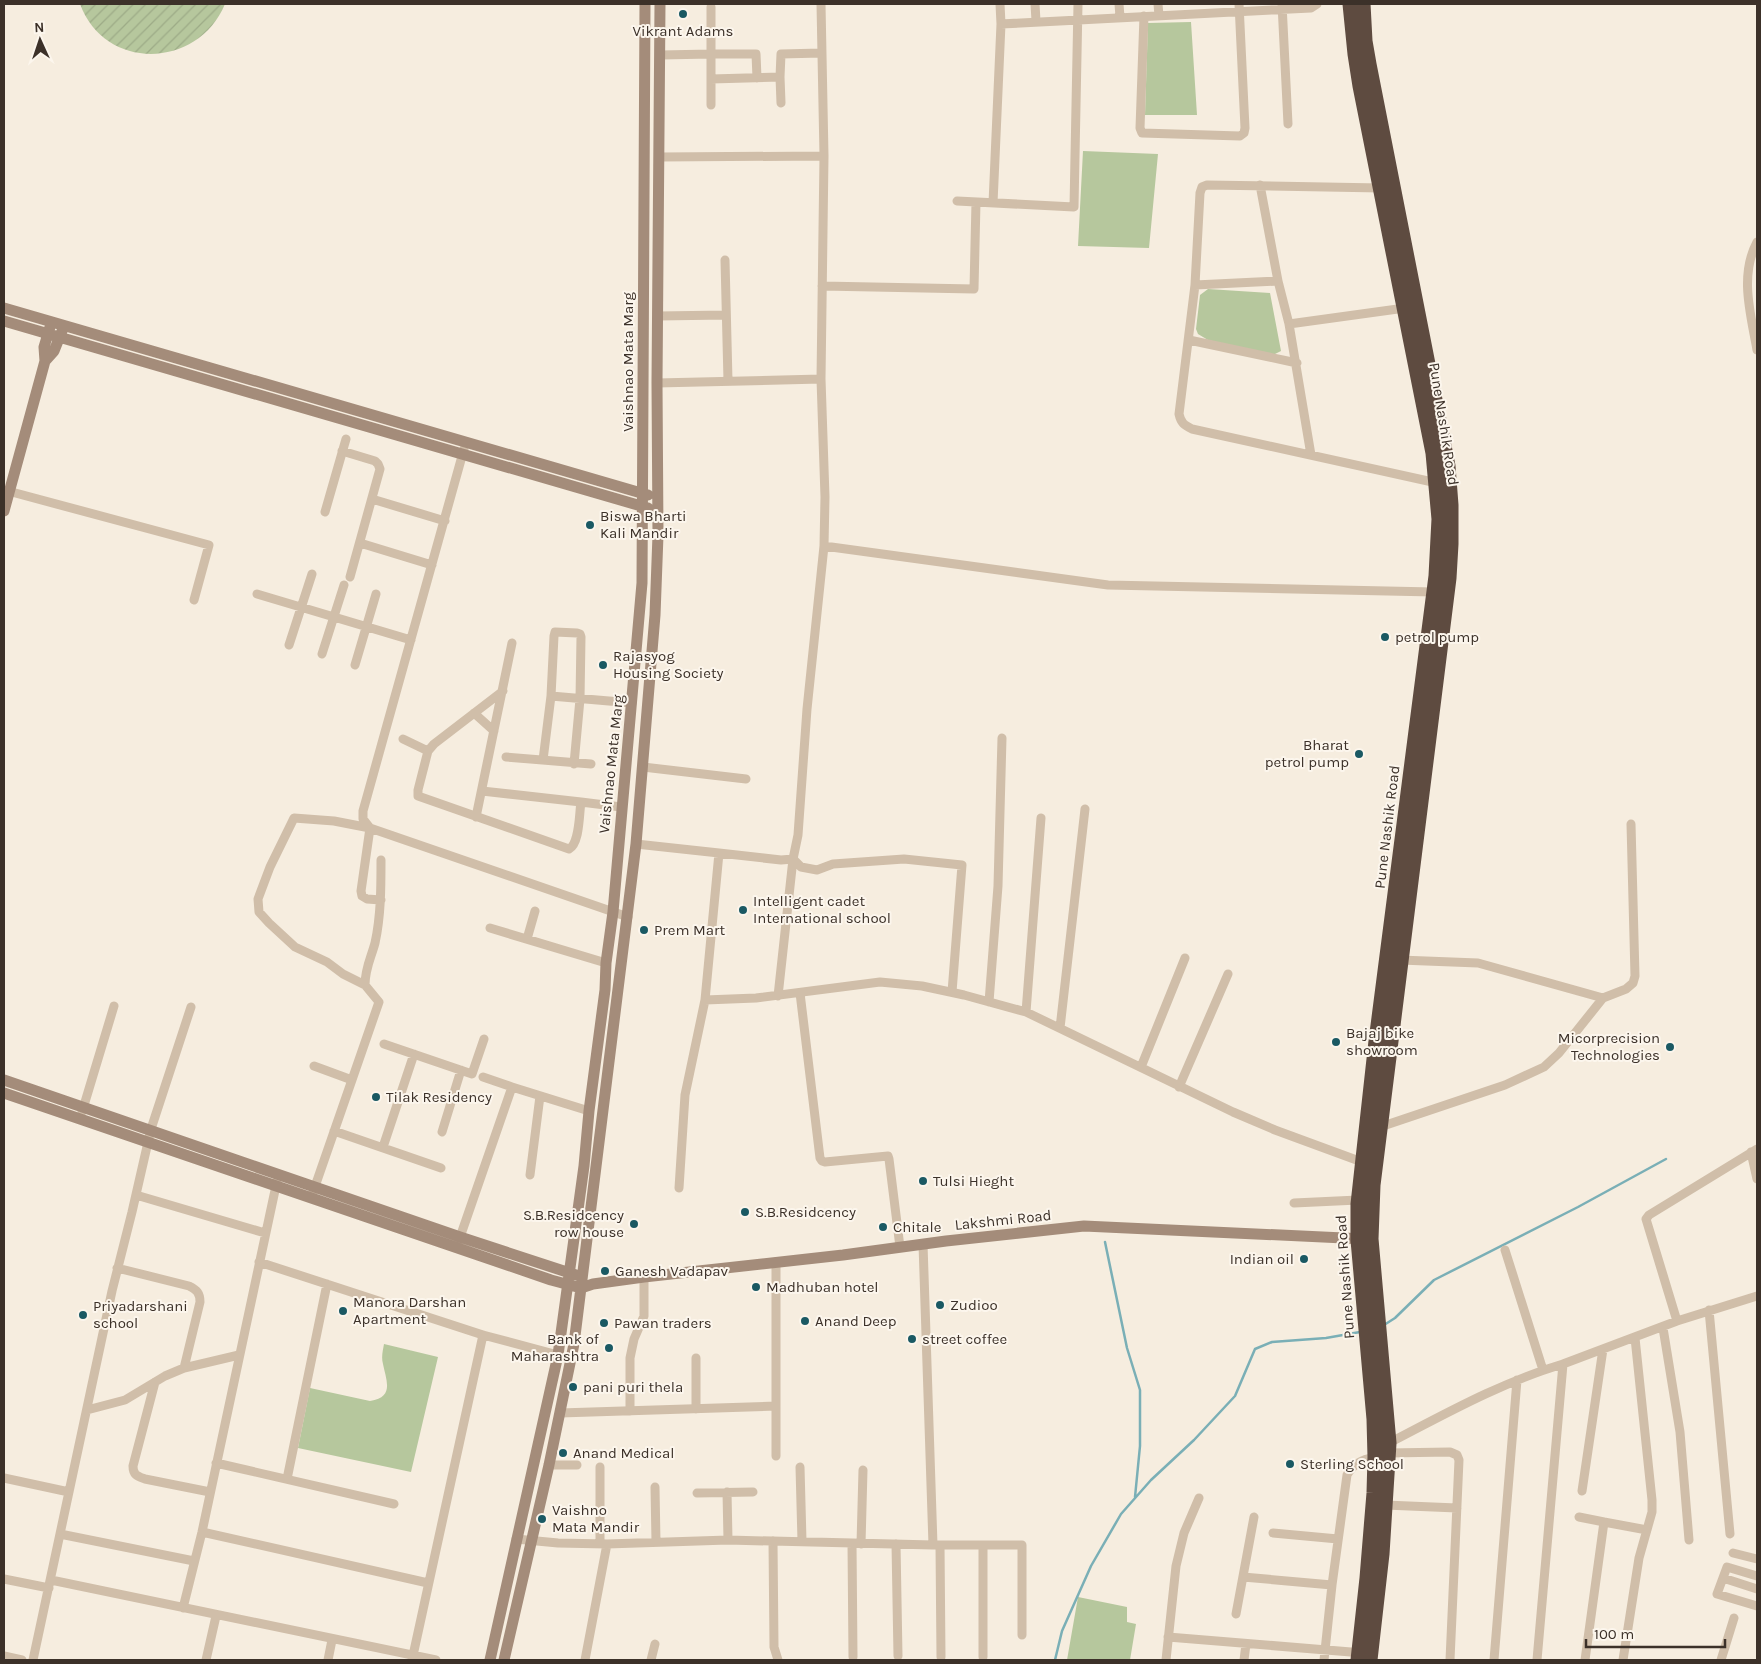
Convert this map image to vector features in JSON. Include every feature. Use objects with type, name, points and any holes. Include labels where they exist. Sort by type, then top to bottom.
[{"type":"highway","name":"Pune Nashik Road","points":[[1350,4],[1355,54],[1427,419],[1437,484],[1439,519],[1434,592],[1358,1200],[1365,1239],[1374,1419],[1384,1451],[1386,1505],[1364,1657]]},
{"type":"highway","name":"Pune Nashik Road","points":[[1363,4],[1365,41],[1369,64],[1437,405],[1448,466],[1451,505],[1449,578],[1365,1239]]},
{"type":"highway","name":"Pune Nashik Road","points":[[1364,1657],[1367,1578],[1374,1493],[1384,1451]]},
{"type":"main road","name":"Vaishnao Mata Marg","points":[[490,1660],[558,1355],[584,1166],[613,912],[642,582],[645,4]]},
{"type":"main road","name":"Vaishnao Mata Marg","points":[[504,1660],[549,1465],[586,1283],[636,844],[655,615],[659,498],[657,383],[660,4]]},
{"type":"main road","points":[[4,308],[659,498]]},
{"type":"main road","points":[[4,321],[658,512]]},
{"type":"main road","points":[[4,511],[45,361],[44,347],[52,322]]},
{"type":"main road","points":[[45,361],[54,351],[64,326]]},
{"type":"main road","points":[[4,1080],[151,1130],[277,1180]]},
{"type":"main road","points":[[4,1093],[147,1144],[277,1180],[313,1192],[458,1242],[568,1286],[586,1283]]},
{"type":"main road","name":"Lakshmi Road","points":[[586,1283],[1084,1226],[1365,1239]]},
{"type":"main road","points":[[458,1242],[570,1274],[586,1283]]},
{"type":"street","points":[[778,996],[793,859],[798,835],[807,709],[824,546],[825,497],[821,379],[824,156],[821,4]]},
{"type":"street","points":[[994,203],[1001,24],[1000,4]]},
{"type":"street","points":[[1035,4],[1036,21]]},
{"type":"street","points":[[957,201],[1074,207],[1078,4]]},
{"type":"street","points":[[1119,4],[1120,17]]},
{"type":"street","points":[[1158,4],[1158,16]]},
{"type":"street","points":[[1001,24],[1158,16],[1240,7],[1282,6],[1310,8],[1317,4]]},
{"type":"street","points":[[1282,6],[1288,124]]},
{"type":"street","points":[[711,7],[711,105]]},
{"type":"street","points":[[1144,16],[1140,128],[1142,133],[1240,136],[1244,133],[1245,128],[1240,7]]},
{"type":"street","points":[[781,103],[781,54],[821,53]]},
{"type":"street","points":[[661,55],[756,54],[757,78]]},
{"type":"street","points":[[711,79],[780,78]]},
{"type":"street","points":[[660,157],[824,156]]},
{"type":"street","points":[[1381,188],[1260,185],[1206,185],[1202,187],[1200,193],[1195,285],[1179,414],[1180,421],[1184,426],[1192,429],[1311,454],[1437,484]]},
{"type":"street","points":[[1260,185],[1278,280],[1297,363],[1311,454]]},
{"type":"street","points":[[822,286],[974,289],[976,202]]},
{"type":"street","points":[[1756,247],[1748,270],[1747,282],[1757,350]]},
{"type":"street","points":[[725,260],[728,381]]},
{"type":"street","points":[[1195,285],[1278,280]]},
{"type":"street","points":[[1289,324],[1405,308]]},
{"type":"street","points":[[658,316],[726,316]]},
{"type":"street","points":[[1189,340],[1297,363]]},
{"type":"street","points":[[657,383],[821,379]]},
{"type":"street","points":[[325,512],[346,439]]},
{"type":"street","points":[[381,900],[367,899],[362,896],[361,891],[370,828],[363,819],[363,811],[466,442]]},
{"type":"street","points":[[342,451],[375,461],[380,469],[350,577]]},
{"type":"street","points":[[8,491],[208,545],[194,600]]},
{"type":"street","points":[[372,499],[445,521]]},
{"type":"street","points":[[360,543],[432,565]]},
{"type":"street","points":[[824,546],[1108,585],[1434,592]]},
{"type":"street","points":[[290,645],[312,574]]},
{"type":"street","points":[[322,654],[332,616],[344,585]]},
{"type":"street","points":[[257,594],[411,640]]},
{"type":"street","points":[[355,665],[376,594]]},
{"type":"street","points":[[543,760],[551,696],[555,632],[577,633],[581,637],[580,699],[574,764]]},
{"type":"street","points":[[476,817],[512,643]]},
{"type":"street","points":[[502,691],[428,751],[418,796],[570,849],[577,840],[581,802]]},
{"type":"street","points":[[551,696],[632,703]]},
{"type":"street","points":[[474,713],[494,731]]},
{"type":"street","points":[[989,1002],[998,886],[1002,738]]},
{"type":"street","points":[[403,739],[428,751]]},
{"type":"street","points":[[506,757],[591,764]]},
{"type":"street","points":[[643,768],[746,779]]},
{"type":"street","points":[[482,790],[621,807]]},
{"type":"street","points":[[1060,1028],[1085,809]]},
{"type":"street","points":[[313,1192],[379,1002],[365,985],[343,974],[327,962],[295,947],[259,912],[258,899],[270,867],[294,818],[334,821],[370,828],[628,917]]},
{"type":"street","points":[[1026,1012],[1041,818]]},
{"type":"street","points":[[1380,1127],[1505,1085],[1544,1067],[1559,1053],[1603,998],[1626,989],[1633,984],[1635,976],[1631,824]]},
{"type":"street","points":[[636,844],[781,860],[793,859],[801,867],[817,870],[834,864],[904,860],[962,865],[952,992]]},
{"type":"street","points":[[679,1188],[685,1095],[705,1000],[719,854]]},
{"type":"street","points":[[365,985],[365,970],[375,943],[381,900],[381,860]]},
{"type":"street","points":[[527,939],[536,910]]},
{"type":"street","points":[[490,928],[606,963]]},
{"type":"street","points":[[1141,1067],[1185,958]]},
{"type":"street","points":[[1400,960],[1478,963],[1603,998]]},
{"type":"street","points":[[1179,1087],[1228,974]]},
{"type":"street","points":[[705,1000],[778,996],[880,982],[922,986],[952,992],[1026,1012],[1179,1087],[1275,1130],[1362,1162]]},
{"type":"street","points":[[800,993],[811,1068],[820,1158],[825,1162],[888,1156],[900,1247]]},
{"type":"street","points":[[80,1120],[114,1006]]},
{"type":"street","points":[[33,1660],[117,1268],[147,1144],[191,1007]]},
{"type":"street","points":[[384,1044],[472,1074],[484,1039]]},
{"type":"street","points":[[383,1147],[414,1054]]},
{"type":"street","points":[[314,1066],[352,1080]]},
{"type":"street","points":[[442,1132],[461,1070]]},
{"type":"street","points":[[483,1077],[512,1088],[589,1110]]},
{"type":"street","points":[[458,1242],[512,1088]]},
{"type":"street","points":[[530,1176],[540,1096]]},
{"type":"street","points":[[334,1131],[441,1168]]},
{"type":"street","points":[[1677,1321],[1646,1219],[1649,1215],[1754,1151],[1757,1180]]},
{"type":"street","points":[[182,1608],[202,1532],[277,1180]]},
{"type":"street","points":[[136,1195],[265,1233]]},
{"type":"street","points":[[1294,1203],[1358,1200]]},
{"type":"street","points":[[923,1244],[941,1657]]},
{"type":"street","points":[[1505,1250],[1542,1370]]},
{"type":"street","points":[[259,1262],[483,1335],[558,1355]]},
{"type":"street","points":[[776,1262],[776,1456]]},
{"type":"street","points":[[117,1268],[196,1290],[200,1297],[200,1302],[184,1368]]},
{"type":"street","points":[[630,1411],[630,1358],[634,1338],[644,1316],[644,1277]]},
{"type":"street","points":[[287,1479],[327,1284]]},
{"type":"street","points":[[1324,1660],[1347,1475],[1351,1468],[1360,1461],[1384,1451],[1485,1394],[1517,1380],[1663,1328],[1677,1321],[1757,1296]]},
{"type":"street","points":[[1709,1310],[1730,1534]]},
{"type":"street","points":[[1663,1328],[1680,1432],[1689,1540]]},
{"type":"street","points":[[412,1658],[483,1335]]},
{"type":"street","points":[[1623,1660],[1639,1558],[1652,1512],[1635,1338]]},
{"type":"street","points":[[1582,1491],[1603,1349]]},
{"type":"street","points":[[87,1410],[124,1400],[184,1368],[239,1355]]},
{"type":"street","points":[[696,1358],[696,1409]]},
{"type":"street","points":[[1537,1660],[1563,1364]]},
{"type":"street","points":[[1494,1660],[1517,1380]]},
{"type":"street","points":[[155,1382],[133,1472],[145,1479],[210,1492]]},
{"type":"street","points":[[560,1413],[776,1406]]},
{"type":"street","points":[[1384,1451],[1450,1452],[1457,1455],[1459,1460],[1450,1660]]},
{"type":"street","points":[[216,1463],[394,1504]]},
{"type":"street","points":[[549,1465],[577,1465]]},
{"type":"street","points":[[586,1660],[604,1544],[600,1467]]},
{"type":"street","points":[[800,1467],[802,1541]]},
{"type":"street","points":[[853,1657],[857,1544],[863,1470]]},
{"type":"street","points":[[4,1478],[70,1492]]},
{"type":"street","points":[[655,1488],[656,1542]]},
{"type":"street","points":[[728,1492],[728,1540]]},
{"type":"street","points":[[697,1493],[753,1492]]},
{"type":"street","points":[[1166,1660],[1176,1566],[1184,1532],[1199,1498]]},
{"type":"street","points":[[1386,1505],[1457,1508]]},
{"type":"street","points":[[1236,1614],[1254,1517]]},
{"type":"street","points":[[1579,1517],[1647,1530]]},
{"type":"street","points":[[1585,1660],[1604,1522]]},
{"type":"street","points":[[202,1532],[428,1583]]},
{"type":"street","points":[[1273,1533],[1338,1539]]},
{"type":"street","points":[[60,1534],[194,1561]]},
{"type":"street","points":[[516,1539],[604,1544],[773,1540],[857,1544],[1022,1545],[1022,1635]]},
{"type":"street","points":[[773,1540],[774,1647],[778,1660]]},
{"type":"street","points":[[896,1544],[898,1656]]},
{"type":"street","points":[[983,1546],[983,1657]]},
{"type":"street","points":[[1733,1553],[1757,1560]]},
{"type":"street","points":[[1757,1576],[1726,1567],[1717,1594],[1757,1606]]},
{"type":"street","points":[[1243,1577],[1332,1585]]},
{"type":"street","points":[[1723,1578],[1757,1589]]},
{"type":"street","points":[[4,1579],[50,1584],[182,1608],[412,1658],[436,1660]]},
{"type":"street","points":[[206,1660],[216,1616]]},
{"type":"street","points":[[1721,1660],[1734,1618]]},
{"type":"street","points":[[1168,1637],[1325,1650],[1364,1657]]},
{"type":"street","points":[[328,1660],[332,1640]]},
{"type":"street","points":[[651,1660],[655,1644]]},
{"type":"street","points":[[1244,1660],[1246,1644]]},
{"type":"street","points":[[4,1656],[22,1660]]},
{"type":"green space","points":[[80,4],[225,4],[212,25],[194,41],[174,50],[152,54],[130,51],[109,42],[92,26]]},
{"type":"green space","points":[[1191,22],[1197,115],[1145,115],[1148,23]]},
{"type":"green space","points":[[1083,151],[1158,154],[1149,248],[1078,246]]},
{"type":"green space","points":[[1208,289],[1270,293],[1281,351],[1273,355],[1208,340],[1198,334],[1196,329],[1200,295]]},
{"type":"green space","points":[[384,1344],[438,1357],[411,1472],[298,1448],[310,1388],[370,1401],[383,1396],[387,1387],[382,1359]]},
{"type":"green space","points":[[1078,1597],[1127,1607],[1127,1622],[1136,1624],[1130,1660],[1067,1660]]},
{"type":"waterway","points":[[1384,1325],[1395,1318],[1434,1280],[1578,1207],[1666,1159]]},
{"type":"waterway","points":[[1105,1242],[1127,1348],[1140,1390],[1140,1446],[1135,1497]]},
{"type":"waterway","points":[[1055,1660],[1062,1631],[1091,1566],[1121,1514],[1151,1480],[1194,1440],[1235,1396],[1255,1349],[1272,1342],[1326,1338],[1360,1332]]},
{"type":"place","name":"Vikrant Adams","points":[[683,14]]},
{"type":"place","name":"Biswa Bharti Kali Mandir","points":[[590,525]]},
{"type":"place","name":"petrol pump","points":[[1385,637]]},
{"type":"place","name":"Rajasyog Housing Society","points":[[603,665]]},
{"type":"place","name":"Bharat petrol pump","points":[[1359,754]]},
{"type":"place","name":"Intelligent cadet International school","points":[[743,910]]},
{"type":"place","name":"Prem Mart","points":[[644,930]]},
{"type":"place","name":"Bajaj bike showroom","points":[[1336,1042]]},
{"type":"place","name":"Micorprecision Technologies","points":[[1670,1047]]},
{"type":"place","name":"Tilak Residency","points":[[376,1097]]},
{"type":"place","name":"Tulsi Hieght","points":[[923,1181]]},
{"type":"place","name":"S.B.Residcency","points":[[745,1212]]},
{"type":"place","name":"S.B.Residcency row house","points":[[634,1224]]},
{"type":"place","name":"Chitale","points":[[883,1227]]},
{"type":"place","name":"Indian oil","points":[[1304,1259]]},
{"type":"place","name":"Ganesh Vadapav","points":[[605,1271]]},
{"type":"place","name":"Madhuban hotel","points":[[756,1287]]},
{"type":"place","name":"Zudioo","points":[[940,1305]]},
{"type":"place","name":"Manora Darshan Apartment","points":[[343,1311]]},
{"type":"place","name":"Priyadarshani school","points":[[83,1315]]},
{"type":"place","name":"Anand Deep","points":[[805,1321]]},
{"type":"place","name":"Pawan traders","points":[[604,1323]]},
{"type":"place","name":"street coffee","points":[[912,1339]]},
{"type":"place","name":"Bank of Maharashtra","points":[[609,1348]]},
{"type":"place","name":"pani puri thela","points":[[573,1387]]},
{"type":"place","name":"Anand Medical","points":[[563,1453]]},
{"type":"place","name":"Sterling School","points":[[1290,1464]]},
{"type":"place","name":"Vaishno Mata Mandir","points":[[542,1519]]}]
